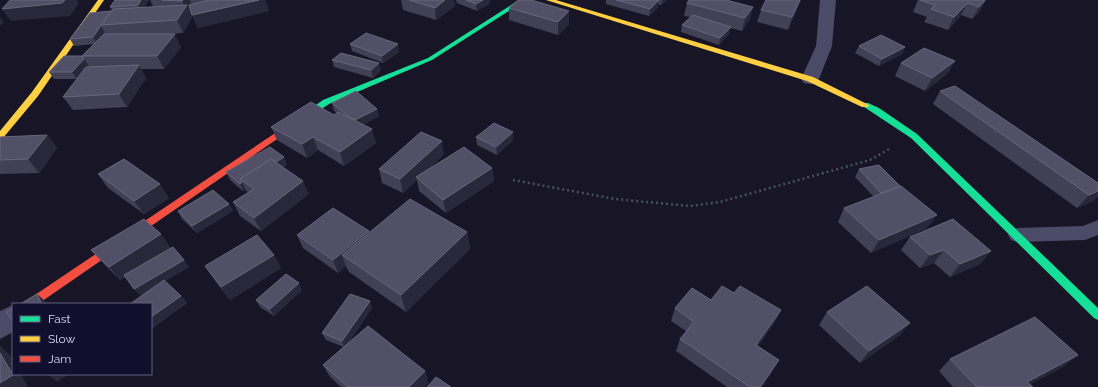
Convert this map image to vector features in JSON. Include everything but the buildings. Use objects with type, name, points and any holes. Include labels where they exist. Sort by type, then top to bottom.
[{"type":"street","points":[[0,136],[35,94],[101,0]]},
{"type":"street","points":[[31,303],[326,102],[430,59],[523,0]]},
{"type":"street","points":[[549,0],[810,79],[876,110],[914,136],[1098,315]]},
{"type":"street","points":[[810,79],[824,46],[828,0]]},
{"type":"street","points":[[0,327],[12,317]]},
{"type":"lane","points":[[1017,235],[1085,234],[1098,228]]},
{"type":"path","points":[[513,180],[615,199],[690,206],[720,202],[870,160],[914,136]]},
{"type":"traffic: fast","points":[[296,122],[326,102],[430,59],[523,0]]},
{"type":"traffic: fast","points":[[865,105],[876,110],[914,136],[1098,315]]},
{"type":"traffic: slow","points":[[0,136],[35,94],[101,0]]},
{"type":"traffic: slow","points":[[549,0],[810,79],[865,105]]},
{"type":"traffic: jam","points":[[31,303],[296,122]]}]
